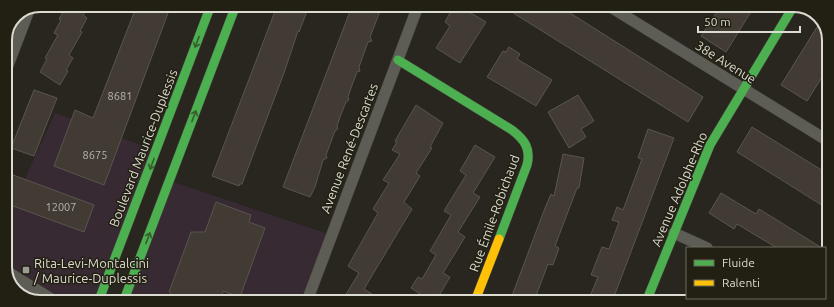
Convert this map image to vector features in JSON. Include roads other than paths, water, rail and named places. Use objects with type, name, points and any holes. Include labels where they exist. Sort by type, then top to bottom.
[{"type":"street","name":"Boulevard Maurice-Duplessis","points":[[102,295],[208,12]]},
{"type":"street","points":[[126,295],[234,12]]},
{"type":"street","name":"Avenue René-Descartes","points":[[309,295],[416,12]]},
{"type":"street","name":"38e Avenue","points":[[619,12],[822,137]]},
{"type":"street","name":"Avenue Adolphe-Rho","points":[[649,295],[710,145],[789,12]]},
{"type":"street","points":[[12,45],[26,16]]},
{"type":"street","name":"Rue Émile-Robichaud","points":[[398,60],[512,130],[522,137],[528,146],[530,156],[527,166],[478,295]]},
{"type":"street","points":[[674,233],[705,247]]},
{"type":"street","points":[[14,276],[45,295]]},
{"type":"place","name":"Rita-Levi-Montalcini / Maurice-Duplessis","points":[[26,270]]}]
